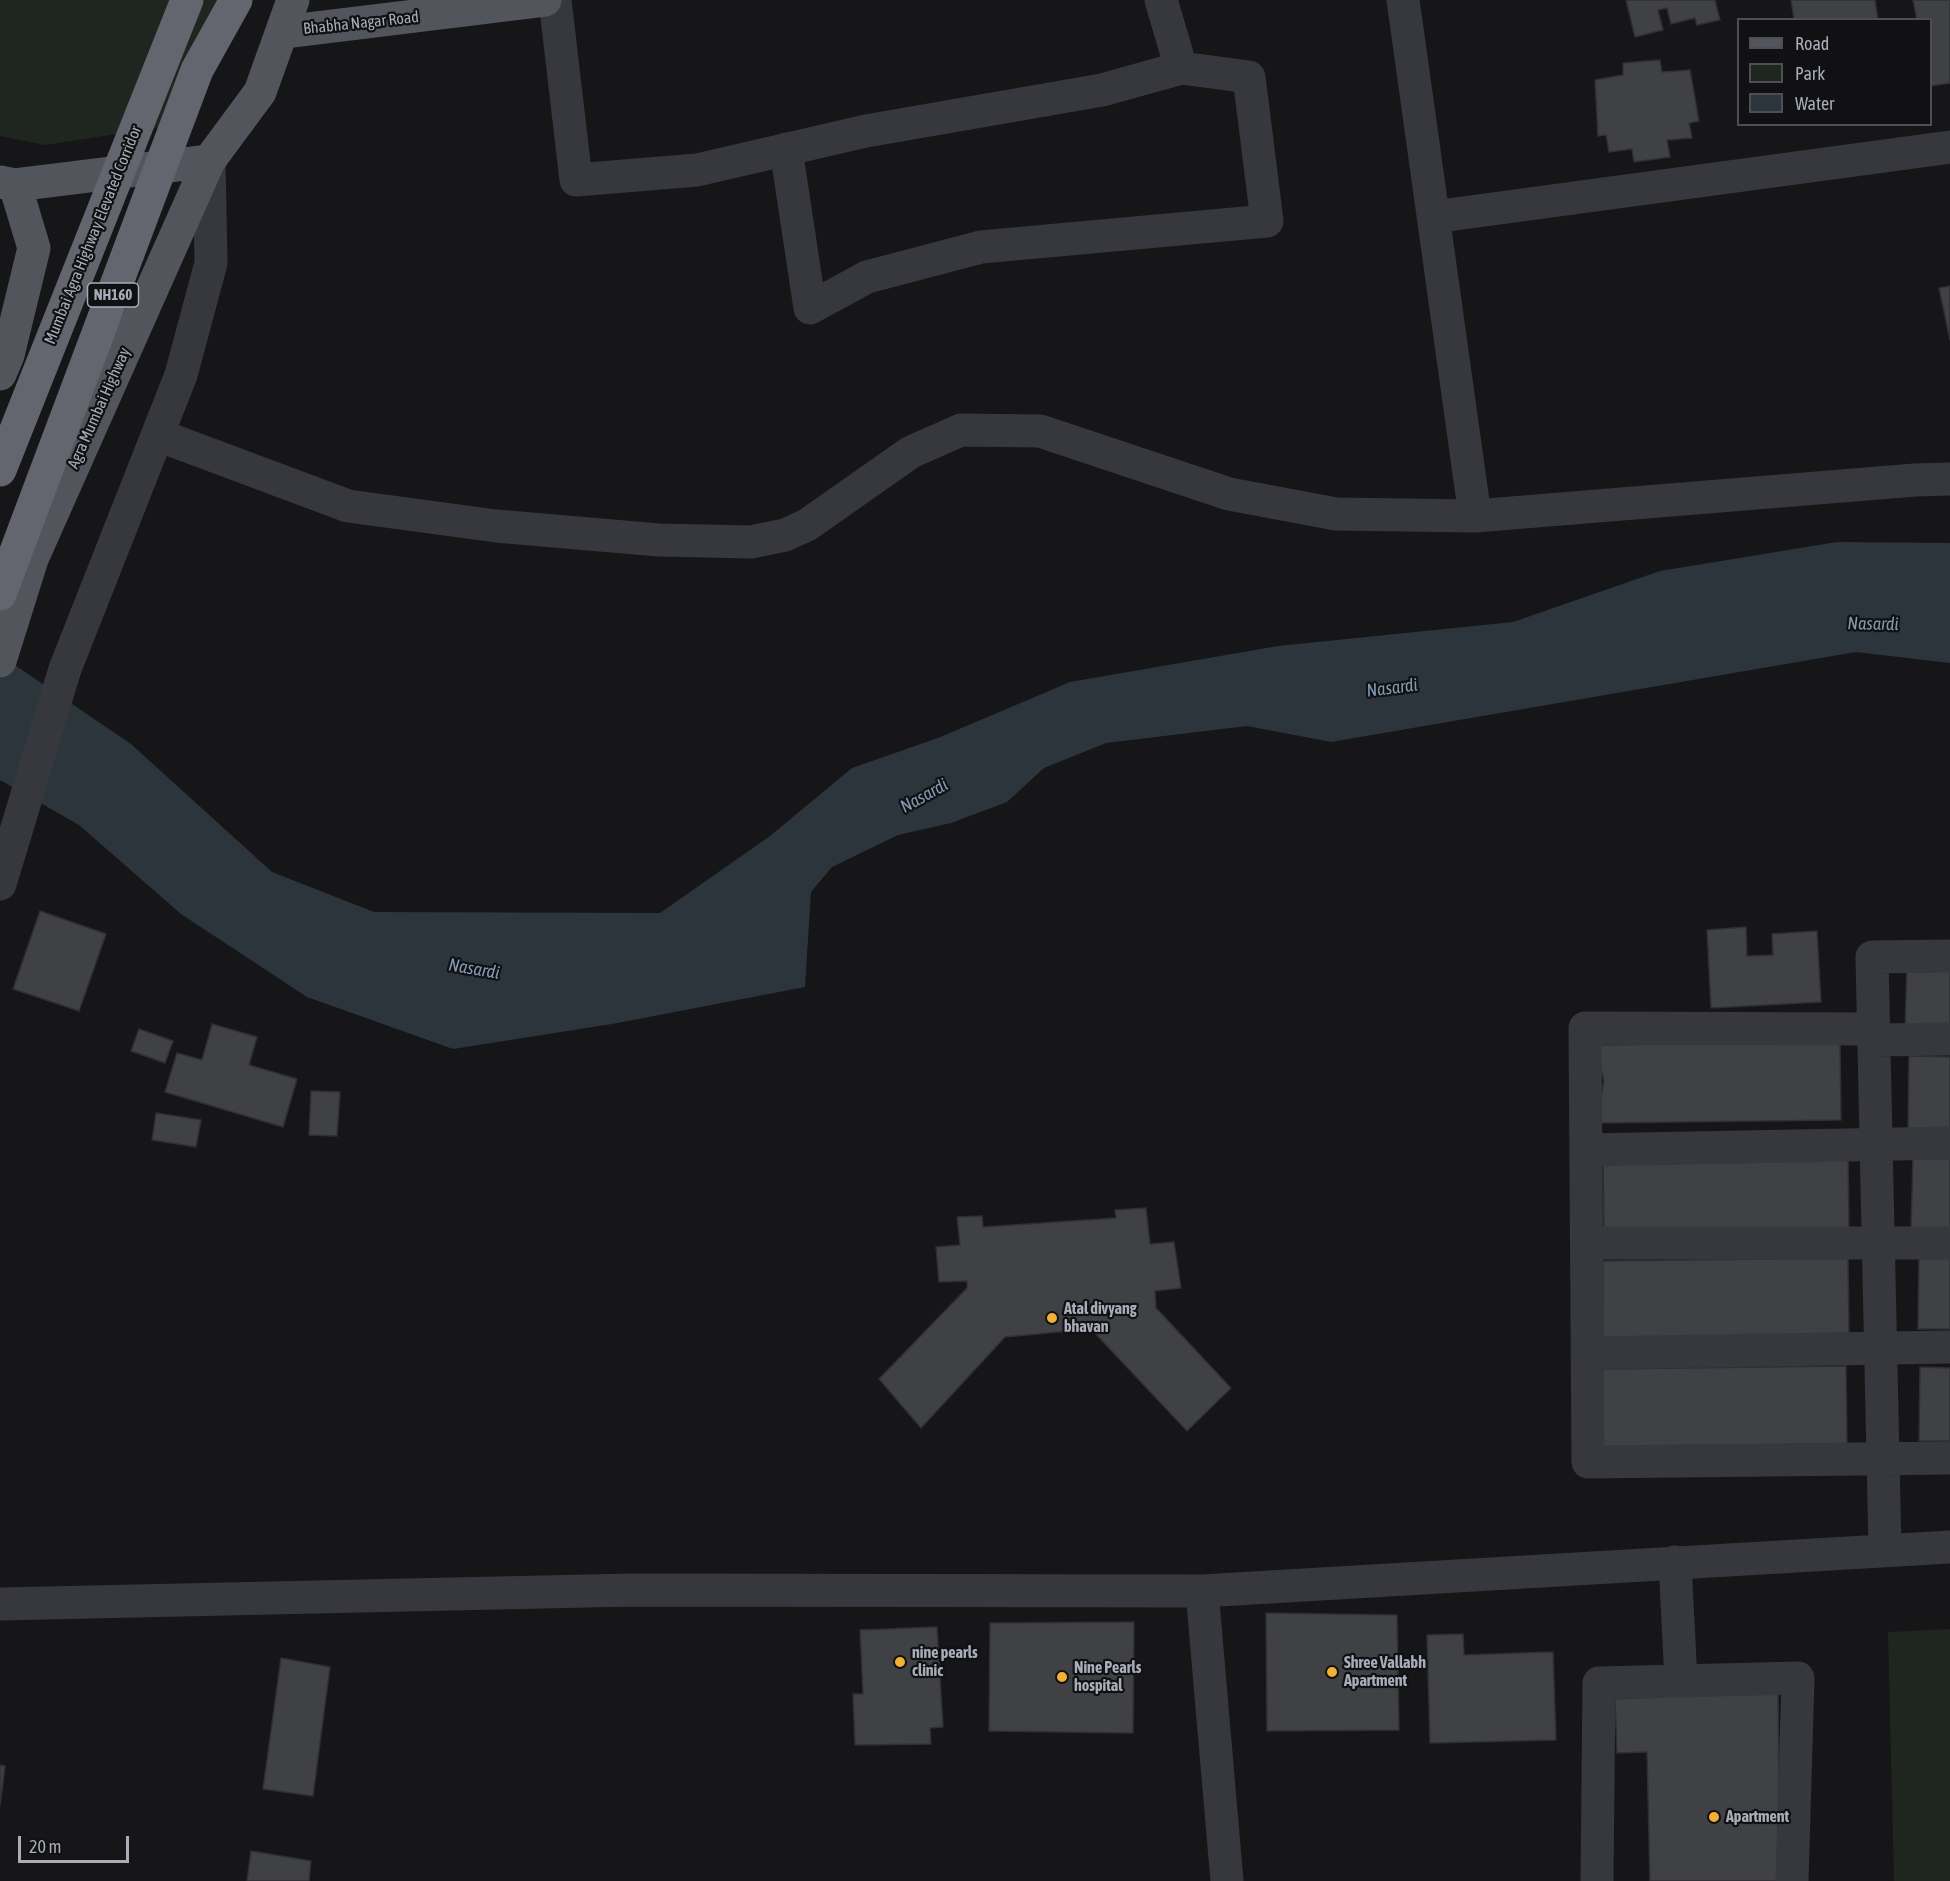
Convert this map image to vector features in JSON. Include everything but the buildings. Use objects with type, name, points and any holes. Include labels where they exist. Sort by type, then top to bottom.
[{"type":"highway","name":"Mumbai Agra Highway Elevated Corridor","points":[[0,470],[187,0]]},
{"type":"highway","name":"NH160","points":[[13,586],[197,70],[236,0]]},
{"type":"main road","name":"Agra Mumbai Highway","points":[[0,661],[13,586],[32,559],[209,161],[260,92],[284,32],[293,0]]},
{"type":"main road","name":"Bhabha Nagar Road","points":[[284,32],[490,3],[545,0]]},
{"type":"main road","points":[[0,374],[8,355],[34,248],[7,184],[209,161]]},
{"type":"street","points":[[555,0],[576,180],[696,170],[786,149],[866,131],[1102,90],[1181,68],[1249,76],[1267,220],[981,247],[867,277],[810,308],[786,149]]},
{"type":"street","points":[[1161,0],[1181,68]]},
{"type":"street","points":[[1403,0],[1475,516]]},
{"type":"street","points":[[1433,217],[1950,147]]},
{"type":"street","points":[[0,884],[65,669],[181,375],[212,263],[209,161]]},
{"type":"street","points":[[158,435],[348,506],[496,526],[659,540],[751,542],[785,536],[807,525],[911,452],[962,430],[1040,431],[1229,494],[1336,514],[1475,516],[1950,479]]},
{"type":"street","points":[[1885,1549],[1872,957],[1950,956]]},
{"type":"street","points":[[1950,1039],[1585,1028],[1588,1462],[1950,1458]]},
{"type":"street","points":[[1586,1150],[1950,1143]]},
{"type":"street","points":[[1587,1243],[1950,1243]]},
{"type":"street","points":[[1587,1353],[1950,1347]]},
{"type":"street","points":[[0,1604],[633,1590],[1202,1590],[1950,1547]]},
{"type":"street","points":[[1675,1562],[1681,1681]]},
{"type":"street","points":[[1202,1590],[1227,1881]]},
{"type":"street","points":[[1597,1881],[1599,1683],[1798,1678],[1792,1881]]},
{"type":"green space","points":[[0,0],[235,0],[169,126],[45,145],[0,136]]},
{"type":"green space","points":[[1950,1629],[1950,1881],[1894,1881],[1888,1632]]},
{"type":"water","name":"Nasardi","points":[[1837,542],[1950,543],[1950,663],[1856,652],[1331,742],[1247,726],[1106,743],[1044,768],[1007,802],[951,823],[898,835],[832,867],[811,892],[805,987],[612,1024],[453,1049],[307,997],[181,914],[79,825],[0,780],[0,655],[131,744],[272,872],[374,912],[660,913],[770,836],[852,768],[938,738],[1070,682],[1278,646],[1513,622],[1660,571]]},
{"type":"place","name":"Atal divyang bhavan","points":[[1052,1318]]},
{"type":"place","name":"nine pearls clinic","points":[[900,1662]]},
{"type":"place","name":"Shree Vallabh Apartment","points":[[1332,1672]]},
{"type":"place","name":"Nine Pearls hospital","points":[[1062,1677]]},
{"type":"place","name":"Apartment","points":[[1714,1817]]}]
